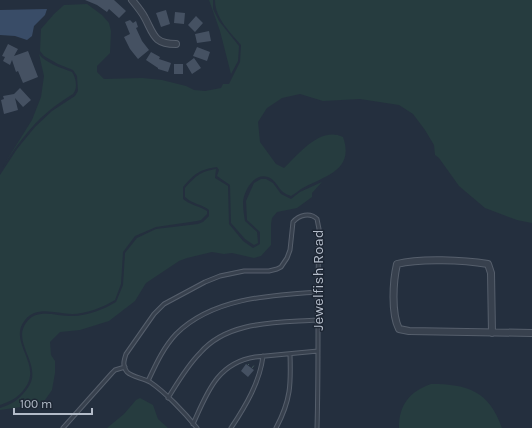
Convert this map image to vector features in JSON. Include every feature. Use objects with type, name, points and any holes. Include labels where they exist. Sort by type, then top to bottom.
[{"type":"street","points":[[132,0],[157,39],[165,43],[176,44]]},
{"type":"street","points":[[492,332],[491,273],[488,264],[474,262],[410,261],[397,264],[394,277],[395,321],[399,329],[409,332],[492,332],[532,332]]},
{"type":"lane","name":"Jewelfish Road","points":[[124,367],[126,354],[154,314],[164,304],[205,282],[220,276],[244,271],[269,271],[281,267],[290,250],[293,222],[296,218],[301,216],[314,216],[318,221],[317,428]]},
{"type":"lane","points":[[148,381],[169,342],[183,328],[203,316],[222,307],[245,299],[318,292]]},
{"type":"lane","points":[[168,398],[200,352],[220,337],[256,325],[273,322],[318,320]]},
{"type":"lane","points":[[193,424],[208,391],[222,373],[233,363],[239,360],[263,356],[318,351]]},
{"type":"lane","points":[[276,428],[288,400],[290,383],[290,354]]},
{"type":"lane","points":[[231,428],[243,410],[250,395],[261,368],[263,356]]},
{"type":"lane","points":[[63,428],[112,373],[115,370],[124,367],[128,372],[148,381],[168,398],[197,428]]},
{"type":"path","points":[[252,368],[255,364]]},
{"type":"green space","points":[[209,0],[213,0],[213,9],[219,21],[239,46],[238,61],[231,74],[220,31]]},
{"type":"green space","points":[[215,0],[532,0],[532,223],[517,220],[485,208],[459,186],[439,158],[435,155],[434,145],[425,130],[413,114],[399,105],[360,99],[323,101],[300,94],[282,98],[267,108],[258,122],[260,142],[276,164],[284,168],[310,143],[326,135],[334,135],[343,137],[346,148],[345,158],[341,165],[328,176],[301,189],[291,196],[284,193],[273,180],[268,177],[258,177],[254,180],[245,193],[243,210],[245,221],[257,232],[258,243],[254,245],[245,239],[231,223],[230,185],[217,176],[219,170],[217,167],[206,169],[198,173],[183,187],[183,199],[207,211],[207,214],[201,220],[156,227],[135,236],[123,252],[121,284],[115,300],[100,308],[83,313],[72,314],[47,311],[30,315],[25,320],[21,328],[20,337],[30,370],[29,379],[25,388],[17,397],[0,405],[0,175],[17,149],[35,127],[52,111],[75,96],[78,91],[77,76],[73,70],[44,56],[40,51],[41,29],[64,5],[87,4],[102,15],[109,23],[111,31],[110,53],[97,66],[97,72],[104,79],[142,78],[162,80],[186,86],[194,90],[205,91],[221,88],[223,84],[229,84],[240,62],[241,45],[220,19]]},
{"type":"green space","points":[[39,54],[49,63],[72,72],[75,77],[75,92],[53,108],[35,124],[16,147],[0,171],[32,120],[41,97],[44,76]]},
{"type":"green space","points":[[216,169],[215,178],[228,186],[229,224],[243,241],[253,248],[260,244],[260,232],[247,220],[246,201],[254,183],[261,179],[266,179],[273,183],[281,194],[291,199],[300,192],[322,182],[312,193],[312,197],[297,208],[277,212],[272,218],[271,245],[261,256],[254,258],[232,253],[224,254],[212,252],[179,261],[146,283],[135,301],[109,321],[80,330],[60,332],[50,342],[51,355],[55,361],[55,373],[52,390],[45,400],[28,406],[0,410],[0,408],[18,399],[27,389],[32,380],[31,364],[22,339],[22,331],[26,323],[36,315],[48,314],[78,316],[101,310],[116,302],[123,285],[125,253],[137,238],[156,229],[198,224],[203,222],[209,216],[209,210],[185,197],[185,188],[198,175]]},
{"type":"green space","points":[[431,384],[456,386],[476,392],[491,406],[497,415],[502,428],[399,428],[399,420],[403,406],[407,400],[411,395],[423,387]]},
{"type":"green space","points":[[140,398],[153,405],[158,419],[168,428],[107,428],[124,414],[136,400]]},
{"type":"water","points":[[47,9],[45,15],[34,26],[32,36],[27,40],[15,36],[0,35],[0,10]]},
{"type":"building","points":[[85,0],[114,0],[126,11],[119,18],[109,9],[107,12],[97,5]]},
{"type":"building","points":[[166,10],[170,24],[161,27],[156,13]]},
{"type":"building","points":[[175,12],[185,13],[184,24],[174,23]]},
{"type":"building","points":[[196,16],[203,23],[195,32],[188,25]]},
{"type":"building","points":[[130,20],[133,23],[136,21],[138,27],[136,28],[142,41],[149,50],[138,59],[130,49],[124,37],[130,34],[125,22]]},
{"type":"building","points":[[209,31],[211,41],[197,43],[195,34]]},
{"type":"building","points":[[8,44],[18,49],[14,56],[28,51],[38,77],[23,83],[18,71],[16,72],[12,60],[10,65],[3,61],[5,57],[2,56]]},
{"type":"building","points":[[197,47],[210,52],[207,61],[193,56]]},
{"type":"building","points":[[151,52],[160,57],[159,59],[171,63],[168,72],[158,69],[146,60]]},
{"type":"building","points":[[194,58],[201,68],[192,74],[186,64]]},
{"type":"building","points":[[174,64],[183,64],[183,74],[174,74]]},
{"type":"building","points":[[20,88],[31,100],[23,107],[15,98],[18,110],[4,114],[1,100],[4,99],[3,96],[14,94]]},
{"type":"building","points":[[246,364],[254,370],[248,377],[241,371]]}]
